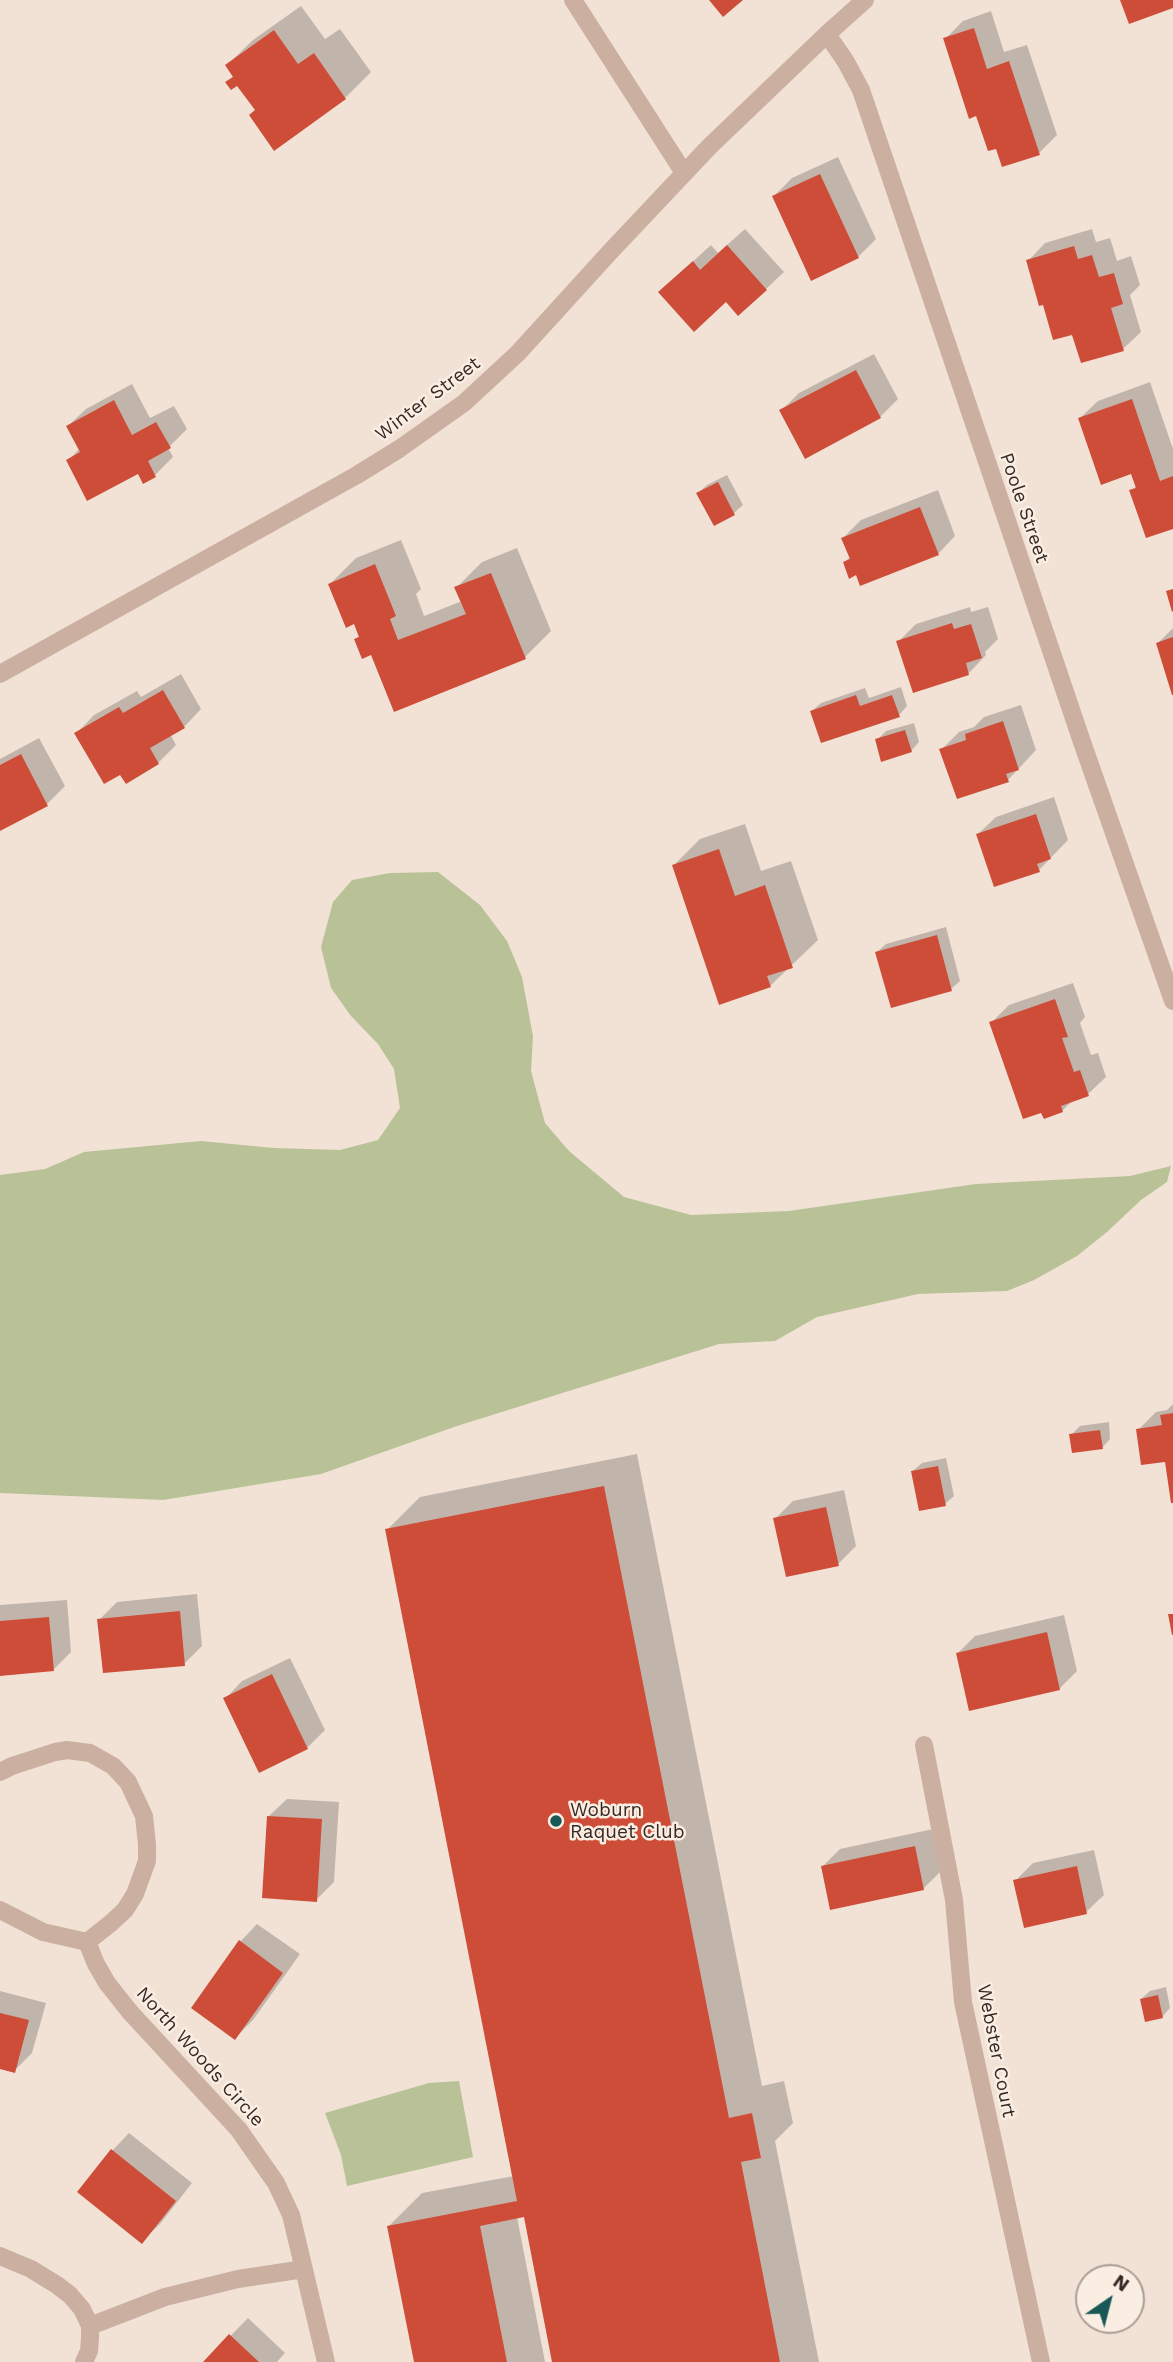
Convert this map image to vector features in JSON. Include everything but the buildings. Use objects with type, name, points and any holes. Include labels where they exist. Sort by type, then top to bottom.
[{"type":"street","points":[[573,0],[684,173]]},
{"type":"street","name":"Winter Street","points":[[0,674],[357,475],[464,403],[509,362],[684,173],[865,0]]},
{"type":"street","name":"Poole Street","points":[[827,34],[861,90],[1082,742],[1173,1001]]},
{"type":"street","name":"Webster Court","points":[[924,1745],[954,1900],[965,2013],[1041,2362]]},
{"type":"street","points":[[0,1772],[44,1754],[67,1750],[84,1751],[113,1766],[128,1782],[144,1816],[147,1845],[146,1861],[135,1894],[125,1910],[87,1942],[43,1932],[0,1910]]},
{"type":"street","name":"North Woods Circle","points":[[87,1942],[107,1983],[130,2012],[226,2115],[270,2173],[291,2215],[326,2362]]},
{"type":"street","points":[[0,2256],[31,2269],[70,2295],[82,2309],[90,2326],[89,2351],[84,2362]]},
{"type":"street","points":[[90,2326],[176,2294],[238,2279],[304,2269]]},
{"type":"green space","points":[[438,872],[480,905],[507,941],[522,977],[533,1036],[531,1071],[545,1123],[569,1151],[624,1197],[691,1215],[789,1211],[976,1184],[1130,1176],[1171,1166],[1167,1182],[1141,1200],[1077,1256],[1034,1280],[1007,1291],[918,1294],[817,1317],[775,1341],[719,1344],[457,1426],[321,1474],[163,1500],[0,1493],[0,1175],[45,1169],[84,1152],[201,1141],[274,1148],[340,1150],[378,1140],[400,1108],[394,1069],[378,1044],[351,1016],[331,988],[321,947],[333,902],[352,880],[390,873]]},
{"type":"green space","points":[[459,2081],[473,2157],[347,2186],[341,2155],[325,2113],[429,2083]]},
{"type":"place","name":"Woburn Raquet Club","points":[[556,1821]]}]
